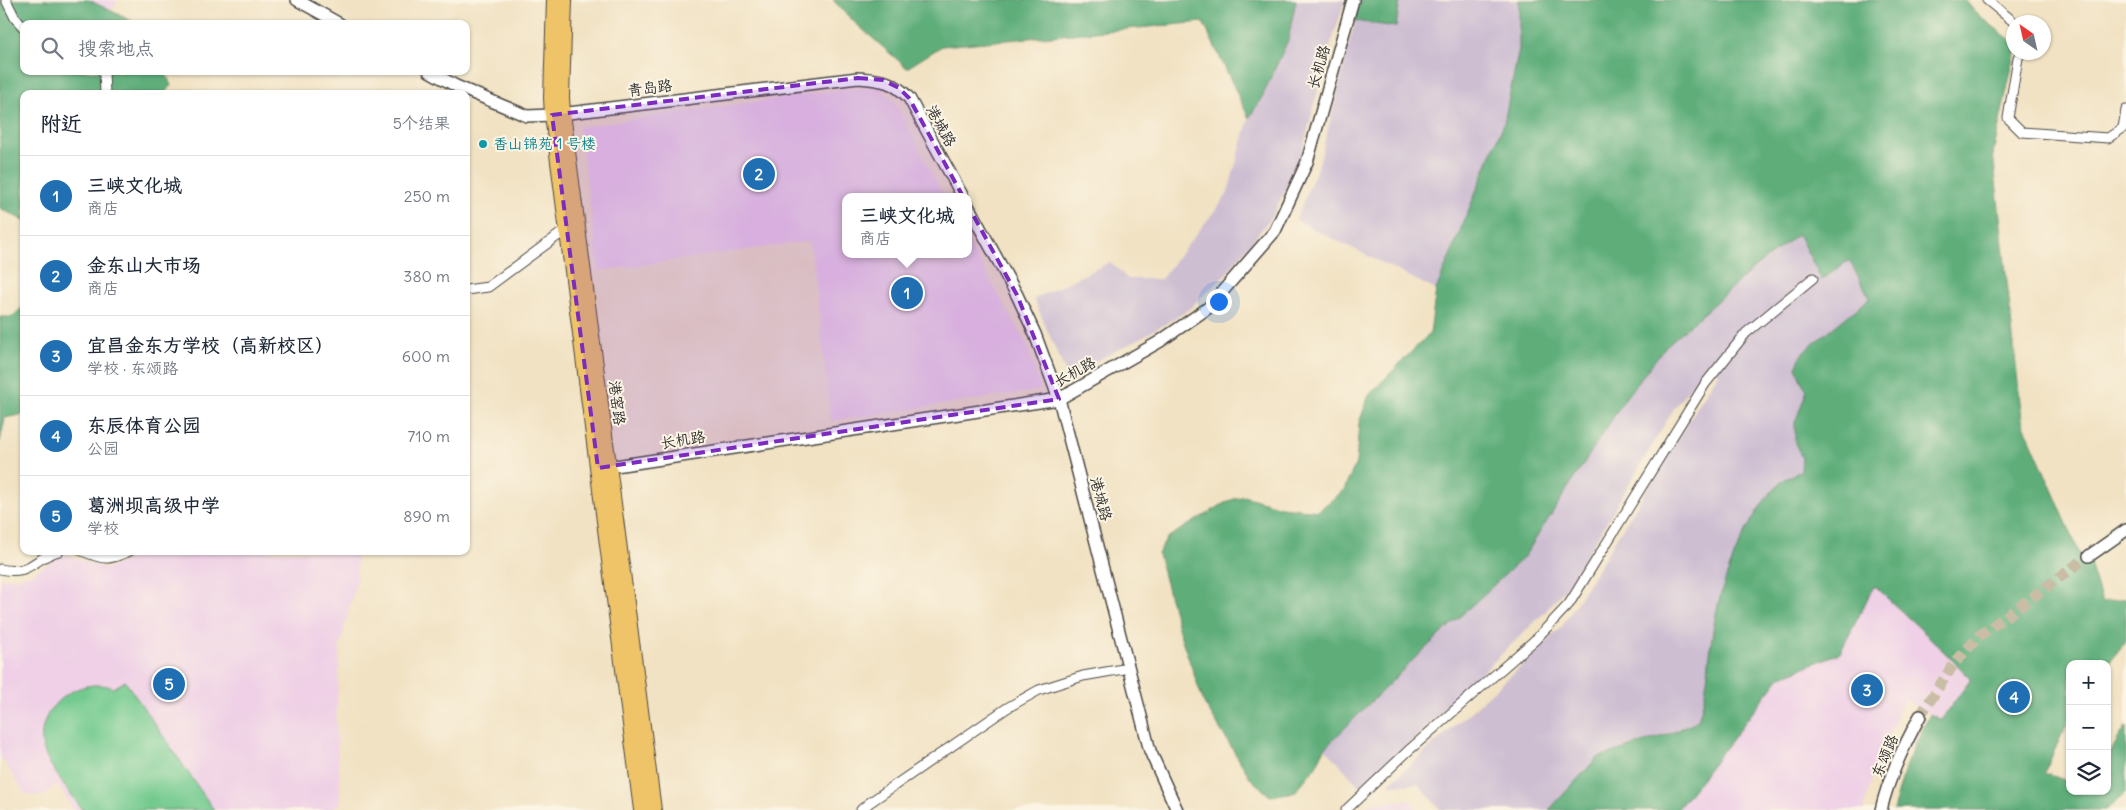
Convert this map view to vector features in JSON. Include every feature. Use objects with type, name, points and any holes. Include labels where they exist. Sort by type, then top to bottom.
[{"type":"main road","name":"港窑路","points":[[554,0],[551,98],[558,114],[603,468],[641,810]]},
{"type":"main road","name":"港窑路","points":[[565,0],[562,98],[558,114],[567,229],[654,810]]},
{"type":"street","points":[[6,0],[20,24]]},
{"type":"street","points":[[297,0],[333,20]]},
{"type":"street","name":"长机路","points":[[603,468],[1059,399],[1159,342],[1208,308],[1274,230],[1307,162],[1353,0]]},
{"type":"street","points":[[1987,0],[2006,15]]},
{"type":"street","points":[[2018,60],[2008,118],[2022,132],[2108,138],[2123,128],[2126,110]]},
{"type":"street","points":[[104,75],[106,90]]},
{"type":"street","name":"青岛路","points":[[435,75],[465,90]]},
{"type":"street","name":"青岛路","points":[[470,92],[526,116],[558,114],[858,78],[883,80]]},
{"type":"street","name":"港城路","points":[[883,80],[899,88],[909,98],[961,193]]},
{"type":"street","name":"港城路","points":[[972,213],[1018,295],[1035,334],[1059,399],[1150,751],[1177,810]]},
{"type":"street","points":[[470,289],[488,287],[567,229]]},
{"type":"street","points":[[1346,810],[1408,751],[1536,639],[1569,604],[1705,384],[1746,333],[1813,278]]},
{"type":"street","points":[[2089,556],[2126,530]]},
{"type":"street","points":[[0,569],[13,572],[27,569],[51,555]]},
{"type":"street","points":[[92,555],[102,559],[120,555]]},
{"type":"street","points":[[861,810],[871,806],[1007,708],[1038,690],[1083,676],[1129,668]]},
{"type":"street","name":"东颂路","points":[[1881,810],[1890,779],[1901,752],[1920,716]]},
{"type":"highlighted area","points":[[858,78],[883,80],[899,88],[909,98],[1017,295],[1059,399],[598,468],[552,115]]},
{"type":"shaded area","points":[[89,0],[118,0],[112,11]]},
{"type":"shaded area","points":[[1296,0],[1345,0],[1324,66],[1300,161],[1273,215],[1226,274],[1187,311],[1137,340],[1067,376],[1034,299],[1110,262],[1128,279],[1161,279],[1227,195],[1249,118],[1262,97],[1288,40]]},
{"type":"shaded area","points":[[1400,0],[1519,0],[1519,49],[1504,123],[1436,290],[1296,220],[1320,161],[1355,21],[1396,27]]},
{"type":"shaded area","points":[[880,87],[896,104],[942,193],[842,193],[842,258],[972,258],[972,248],[1027,345],[1041,390],[831,421],[810,241],[599,271],[579,127],[845,89]]},
{"type":"shaded area","points":[[1798,234],[1849,259],[1871,298],[1801,381],[1807,390],[1795,423],[1795,443],[1802,458],[1801,471],[1783,481],[1708,667],[1705,700],[1698,720],[1672,733],[1597,758],[1549,810],[1441,810],[1418,784],[1388,785],[1534,655],[1563,625],[1719,372],[1709,363],[1675,407],[1572,580],[1545,612],[1362,789],[1325,748],[1414,659],[1666,346],[1754,268]]},
{"type":"shaded area","points":[[62,555],[107,569],[137,555],[356,555],[357,577],[340,646],[336,722],[341,803],[330,810],[74,810],[56,784],[44,796],[25,794],[0,756],[0,578],[17,578],[31,574]]},
{"type":"shaded area","points":[[1874,585],[1971,679],[1940,720],[1904,700],[1885,741],[1866,797],[1864,810],[1677,810],[1780,677],[1840,653]]},
{"type":"shaded area","points":[[1409,800],[1418,810],[1366,810],[1372,803]]},
{"type":"green space","points":[[0,0],[89,0],[130,20],[20,20],[20,75],[167,75],[171,86],[168,90],[20,90],[20,219],[0,208]]},
{"type":"green space","points":[[833,0],[1296,0],[1288,40],[1262,97],[1249,118],[1203,22],[942,46],[907,68],[853,21]]},
{"type":"green space","points":[[1360,0],[1400,0],[1396,27],[1355,21]]},
{"type":"green space","points":[[1519,0],[1965,0],[1976,13],[2006,37],[2006,60],[2013,60],[1993,153],[2022,420],[2079,552],[2090,564],[2102,602],[2126,598],[2126,641],[2111,660],[2066,660],[2066,726],[2044,773],[2066,781],[2066,795],[2111,795],[2111,754],[2115,743],[2126,726],[2126,793],[2106,810],[1893,810],[1907,762],[1930,714],[1941,720],[1971,679],[1874,586],[1840,653],[1780,677],[1677,810],[1549,810],[1597,758],[1672,733],[1698,720],[1705,694],[1716,614],[1732,562],[1749,526],[1770,494],[1783,480],[1801,471],[1802,458],[1795,443],[1795,423],[1807,390],[1801,381],[1796,367],[1803,352],[1870,298],[1849,260],[1822,280],[1798,234],[1754,268],[1666,346],[1626,397],[1524,557],[1414,659],[1325,748],[1316,766],[1295,792],[1270,796],[1251,779],[1204,703],[1179,631],[1158,554],[1167,538],[1228,501],[1244,496],[1281,507],[1318,511],[1344,490],[1356,463],[1359,423],[1369,395],[1430,333],[1436,290],[1504,123],[1519,49]]},
{"type":"green space","points":[[20,310],[20,415],[5,418],[0,442],[0,317],[12,317]]},
{"type":"green space","points":[[125,681],[214,810],[82,810],[61,781],[44,751],[42,736],[44,722],[51,710],[60,699],[72,691],[86,686],[100,685],[114,688]]},
{"type":"tunnel","points":[[1920,716],[1953,665],[1979,636],[2089,556]]},
{"type":"place","name":"香山锦苑 1 号楼","points":[[483,144]]},
{"type":"place","name":"金东山大市场","points":[[759,174]]},
{"type":"place","name":"三峡文化城","points":[[907,293]]},
{"type":"place","name":"葛洲坝高级中学","points":[[169,684]]},
{"type":"place","name":"宜昌金东方学校（高新校区）","points":[[1867,690]]},
{"type":"place","name":"东辰体育公园","points":[[2014,697]]}]
